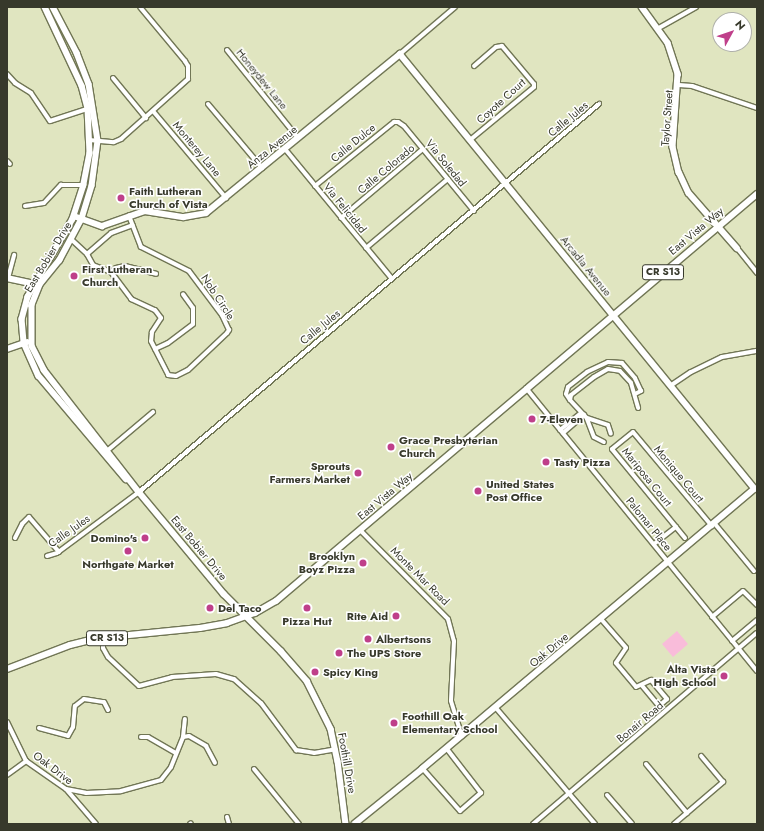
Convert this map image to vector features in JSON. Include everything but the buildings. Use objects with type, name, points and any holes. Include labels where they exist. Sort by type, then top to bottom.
[{"type":"main road","name":"East Vista Way","points":[[7,669],[70,645],[103,638],[200,628],[244,617],[284,595],[612,314],[757,194]]},
{"type":"street","name":"East Bobier Drive","points":[[46,7],[75,66],[91,108],[89,140],[84,185],[74,216],[37,285],[22,319],[24,343],[39,376],[113,465],[139,492]]},
{"type":"street","name":"East Bobier Drive","points":[[53,7],[77,53],[98,141],[92,186],[82,219],[72,240],[37,285],[32,305],[31,340],[44,370],[108,450],[139,492],[244,617]]},
{"type":"street","points":[[89,140],[114,142],[146,118],[182,87],[189,72],[185,61],[140,7]]},
{"type":"street","name":"Anza Avenue","points":[[74,216],[102,226],[129,215],[153,211],[195,217],[206,214],[455,7]]},
{"type":"street","name":"Taylor Street","points":[[642,7],[672,51],[679,85],[673,147],[679,172],[689,193],[717,227],[737,248]]},
{"type":"street","points":[[657,29],[696,7]]},
{"type":"street","name":"Coyote Court","points":[[470,140],[534,87],[534,84],[502,46],[496,47],[474,66]]},
{"type":"street","name":"Honeydew Lane","points":[[227,50],[298,138]]},
{"type":"street","name":"Arcadia Avenue","points":[[400,54],[756,490]]},
{"type":"street","points":[[7,74],[15,84],[31,93],[50,121],[91,108]]},
{"type":"street","points":[[113,78],[146,118]]},
{"type":"street","points":[[679,85],[692,86],[757,108]]},
{"type":"street","points":[[208,104],[262,168]]},
{"type":"street","name":"Calle Jules","points":[[47,556],[59,552],[139,492],[599,104]]},
{"type":"street","name":"Monterey Lane","points":[[153,111],[226,198]]},
{"type":"street","name":"Calle Dulce","points":[[315,186],[394,122],[404,126]]},
{"type":"street","name":"Via Soledad","points":[[404,126],[474,211]]},
{"type":"street","name":"Via Felicidad","points":[[285,148],[392,279]]},
{"type":"street","name":"Calle Colorado","points":[[342,218],[423,149]]},
{"type":"street","points":[[366,248],[448,179]]},
{"type":"street","points":[[25,206],[44,203],[61,185],[84,185]]},
{"type":"street","name":"Nob Circle","points":[[111,272],[131,299],[155,310],[161,318],[152,332],[151,341],[168,375],[176,376],[195,364],[229,330],[222,315],[199,281],[181,266],[144,250],[129,215]]},
{"type":"street","points":[[86,254],[111,233],[133,225]]},
{"type":"street","points":[[72,240],[86,254],[93,265],[111,272],[116,268],[125,266],[156,274]]},
{"type":"street","points":[[737,248],[757,273]]},
{"type":"street","points":[[14,255],[7,278],[37,285]]},
{"type":"street","points":[[155,349],[168,344],[193,324],[193,308],[183,294]]},
{"type":"street","points":[[7,349],[31,340]]},
{"type":"street","points":[[670,386],[691,372],[722,357],[757,351]]},
{"type":"street","points":[[604,442],[594,437],[584,416],[566,394],[568,387],[587,372],[608,362],[622,363],[632,373],[641,391],[635,394]]},
{"type":"street","points":[[570,400],[573,393],[608,369],[622,372],[632,383],[638,408]]},
{"type":"street","name":"Palomar Place","points":[[526,388],[757,671]]},
{"type":"street","points":[[108,450],[153,412]]},
{"type":"street","points":[[561,432],[584,416]]},
{"type":"street","points":[[584,416],[608,425],[611,434]]},
{"type":"street","name":"Monique Court","points":[[633,432],[754,571]]},
{"type":"street","name":"Mariposa Court","points":[[633,432],[612,449],[685,538]]},
{"type":"street","name":"Oak Drive","points":[[357,823],[756,490]]},
{"type":"street","points":[[15,538],[22,524],[29,517],[59,552]]},
{"type":"street","points":[[654,544],[676,527]]},
{"type":"street","name":"Monte Mar Road","points":[[360,530],[448,619],[454,641],[451,701],[462,736]]},
{"type":"street","points":[[712,617],[743,591],[757,605]]},
{"type":"street","name":"Foothill Drive","points":[[244,617],[282,651],[307,681],[321,705],[336,749],[346,824]]},
{"type":"street","points":[[602,619],[626,648],[616,663],[636,687],[642,686],[651,680],[667,699],[659,706],[642,686]]},
{"type":"street","points":[[732,641],[757,620]]},
{"type":"street","name":"Bonair Road","points":[[534,824],[757,633]]},
{"type":"street","points":[[103,638],[103,648],[108,657],[139,686],[178,677],[216,674],[234,679],[260,703],[296,750],[314,753],[336,749]]},
{"type":"street","points":[[39,728],[68,736],[73,727],[75,706],[84,699],[104,702],[108,710]]},
{"type":"street","points":[[496,708],[594,824]]},
{"type":"street","points":[[66,789],[99,793],[144,786],[167,774],[183,737],[185,719]]},
{"type":"street","name":"Oak Drive","points":[[7,722],[9,732],[26,761],[66,789],[96,824]]},
{"type":"street","points":[[183,737],[189,736],[206,746],[215,763]]},
{"type":"street","points":[[141,737],[148,737],[176,753]]},
{"type":"street","points":[[423,769],[460,811],[481,793],[447,749]]},
{"type":"street","points":[[674,824],[723,782],[701,756]]},
{"type":"street","points":[[7,775],[26,761]]},
{"type":"street","points":[[646,764],[687,813]]},
{"type":"street","points":[[254,769],[299,824]]},
{"type":"street","points":[[607,795],[632,824]]},
{"type":"street","points":[[344,806],[349,817],[357,823]]},
{"type":"street","points":[[227,817],[229,824]]},
{"type":"shaded area","points":[[677,631],[688,644],[673,657],[662,644]]},
{"type":"place","name":"Faith Lutheran Church of Vista","points":[[121,198]]},
{"type":"place","name":"First Lutheran Church","points":[[74,276]]},
{"type":"place","name":"7-Eleven","points":[[532,419]]},
{"type":"place","name":"Grace Presbyterian Church","points":[[391,447]]},
{"type":"place","name":"Tasty Pizza","points":[[546,462]]},
{"type":"place","name":"Sprouts Farmers Market","points":[[358,473]]},
{"type":"place","name":"United States Post Office","points":[[478,491]]},
{"type":"place","name":"Domino's","points":[[145,538]]},
{"type":"place","name":"Northgate Market","points":[[128,551]]},
{"type":"place","name":"Brooklyn Boyz Pizza","points":[[363,563]]},
{"type":"place","name":"Del Taco","points":[[210,608]]},
{"type":"place","name":"Pizza Hut","points":[[307,608]]},
{"type":"place","name":"Rite Aid","points":[[396,616]]},
{"type":"place","name":"Albertsons","points":[[368,639]]},
{"type":"place","name":"The UPS Store","points":[[339,653]]},
{"type":"place","name":"Spicy King","points":[[315,672]]},
{"type":"place","name":"Alta Vista High School","points":[[724,676]]},
{"type":"place","name":"Foothill Oak Elementary School","points":[[394,723]]}]
